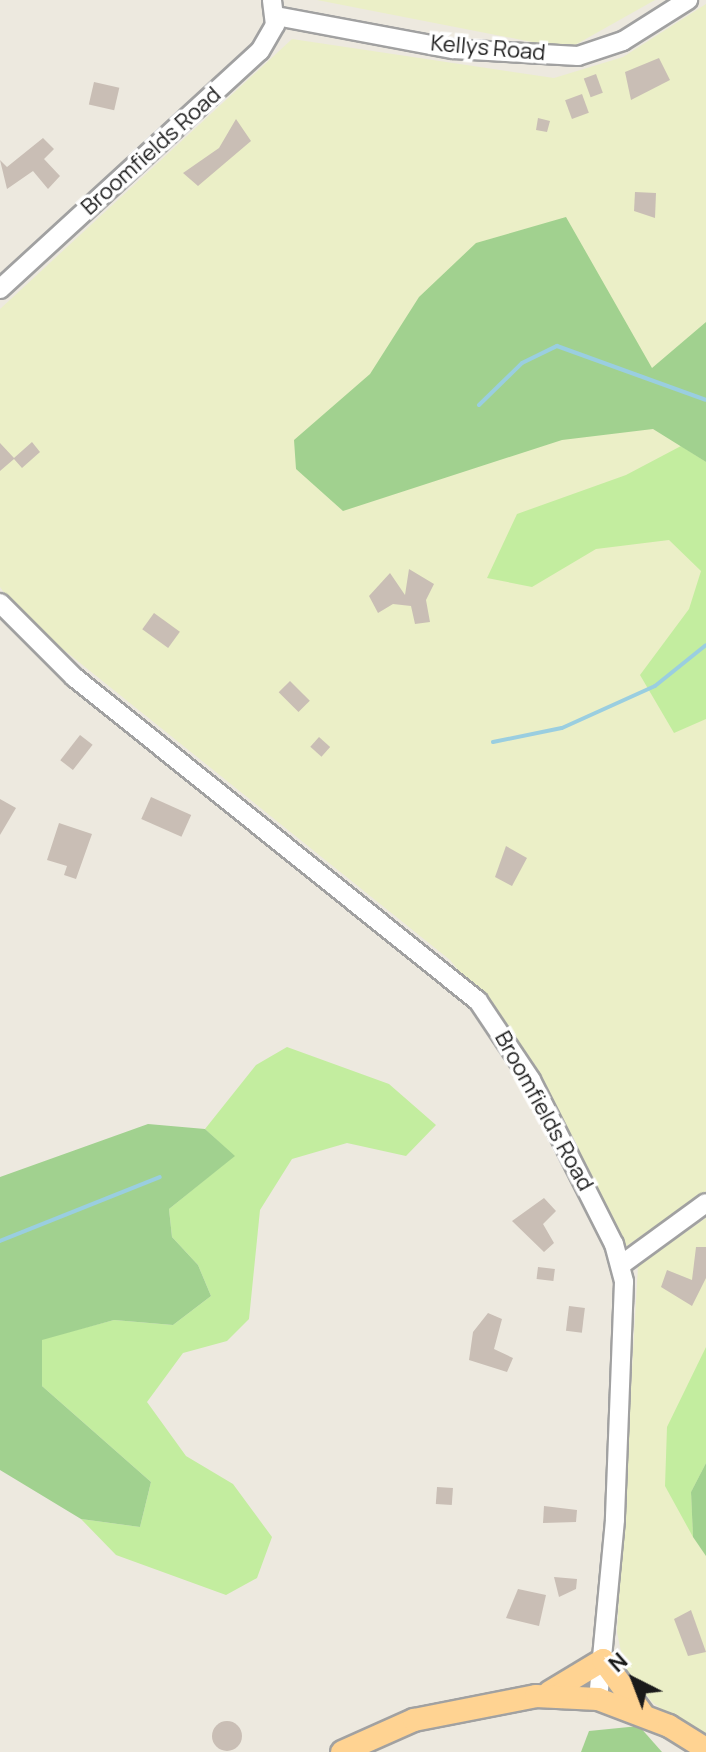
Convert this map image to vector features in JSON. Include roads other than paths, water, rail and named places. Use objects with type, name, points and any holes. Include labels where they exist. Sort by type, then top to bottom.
[{"type":"main road","points":[[342,1752],[414,1720],[536,1696],[580,1680],[603,1660],[643,1714]]},
{"type":"main road","points":[[536,1696],[598,1699],[643,1714],[706,1749]]},
{"type":"street","name":"Kellys Road","points":[[274,8],[453,49],[578,56],[623,41],[688,0]]},
{"type":"street","name":"Broomfields Road","points":[[0,289],[260,51],[274,8]]},
{"type":"street","name":"Broomfields Road","points":[[0,603],[64,669],[478,1001],[531,1080],[621,1265],[625,1348],[598,1699]]},
{"type":"street","points":[[621,1265],[706,1203]]},
{"type":"waterway","points":[[479,405],[522,363],[557,346],[706,400]]},
{"type":"waterway","points":[[493,742],[562,728],[655,686],[706,645]]},
{"type":"waterway","points":[[0,1241],[160,1177]]}]
